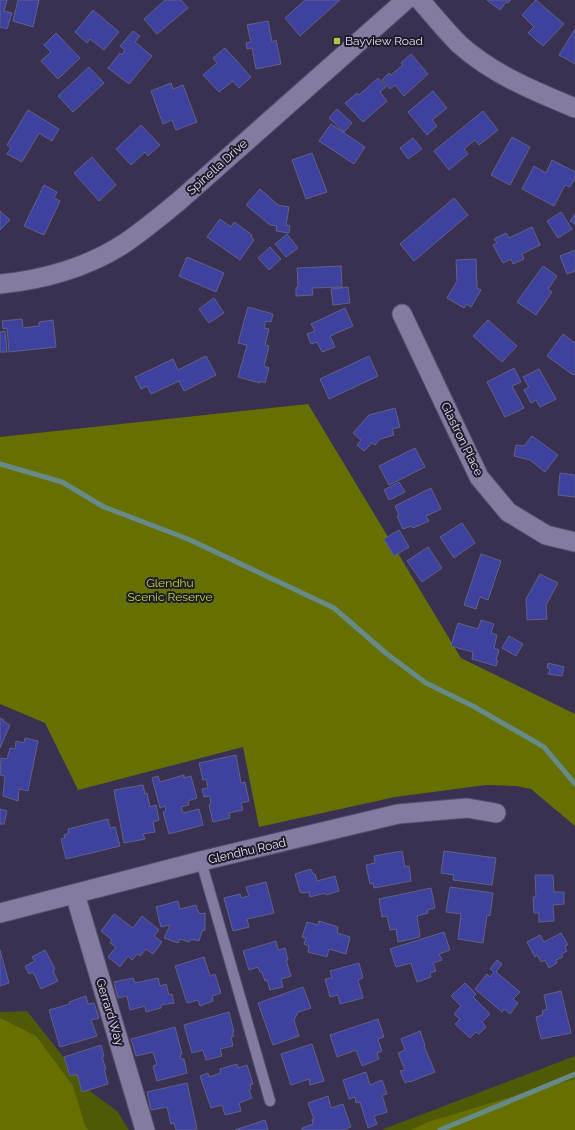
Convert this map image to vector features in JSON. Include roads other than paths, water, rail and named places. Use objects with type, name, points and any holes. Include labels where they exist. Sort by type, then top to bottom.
[{"type":"street","name":"Spinella Drive","points":[[0,284],[47,276],[75,268],[124,244],[179,201],[406,0]]},
{"type":"street","points":[[420,0],[449,34],[480,61],[505,77],[575,108]]},
{"type":"street","name":"Glastron Place","points":[[402,314],[479,477],[508,512],[546,535],[575,542]]},
{"type":"street","name":"Glendhu Road","points":[[0,913],[398,814],[467,808],[496,813]]},
{"type":"street","name":"Gerrard Way","points":[[75,894],[145,1130]]},
{"type":"lane","points":[[201,862],[270,1101]]},
{"type":"waterway","points":[[0,464],[62,482],[104,507],[188,539],[334,608],[387,654],[426,683],[473,706],[544,747],[575,784]]},
{"type":"waterway","points":[[440,1130],[575,1074]]},
{"type":"place","name":"Bayview Road","points":[[337,41]]},
{"type":"park label","name":"Glendhu Scenic Reserve","points":[[170,590]]}]
